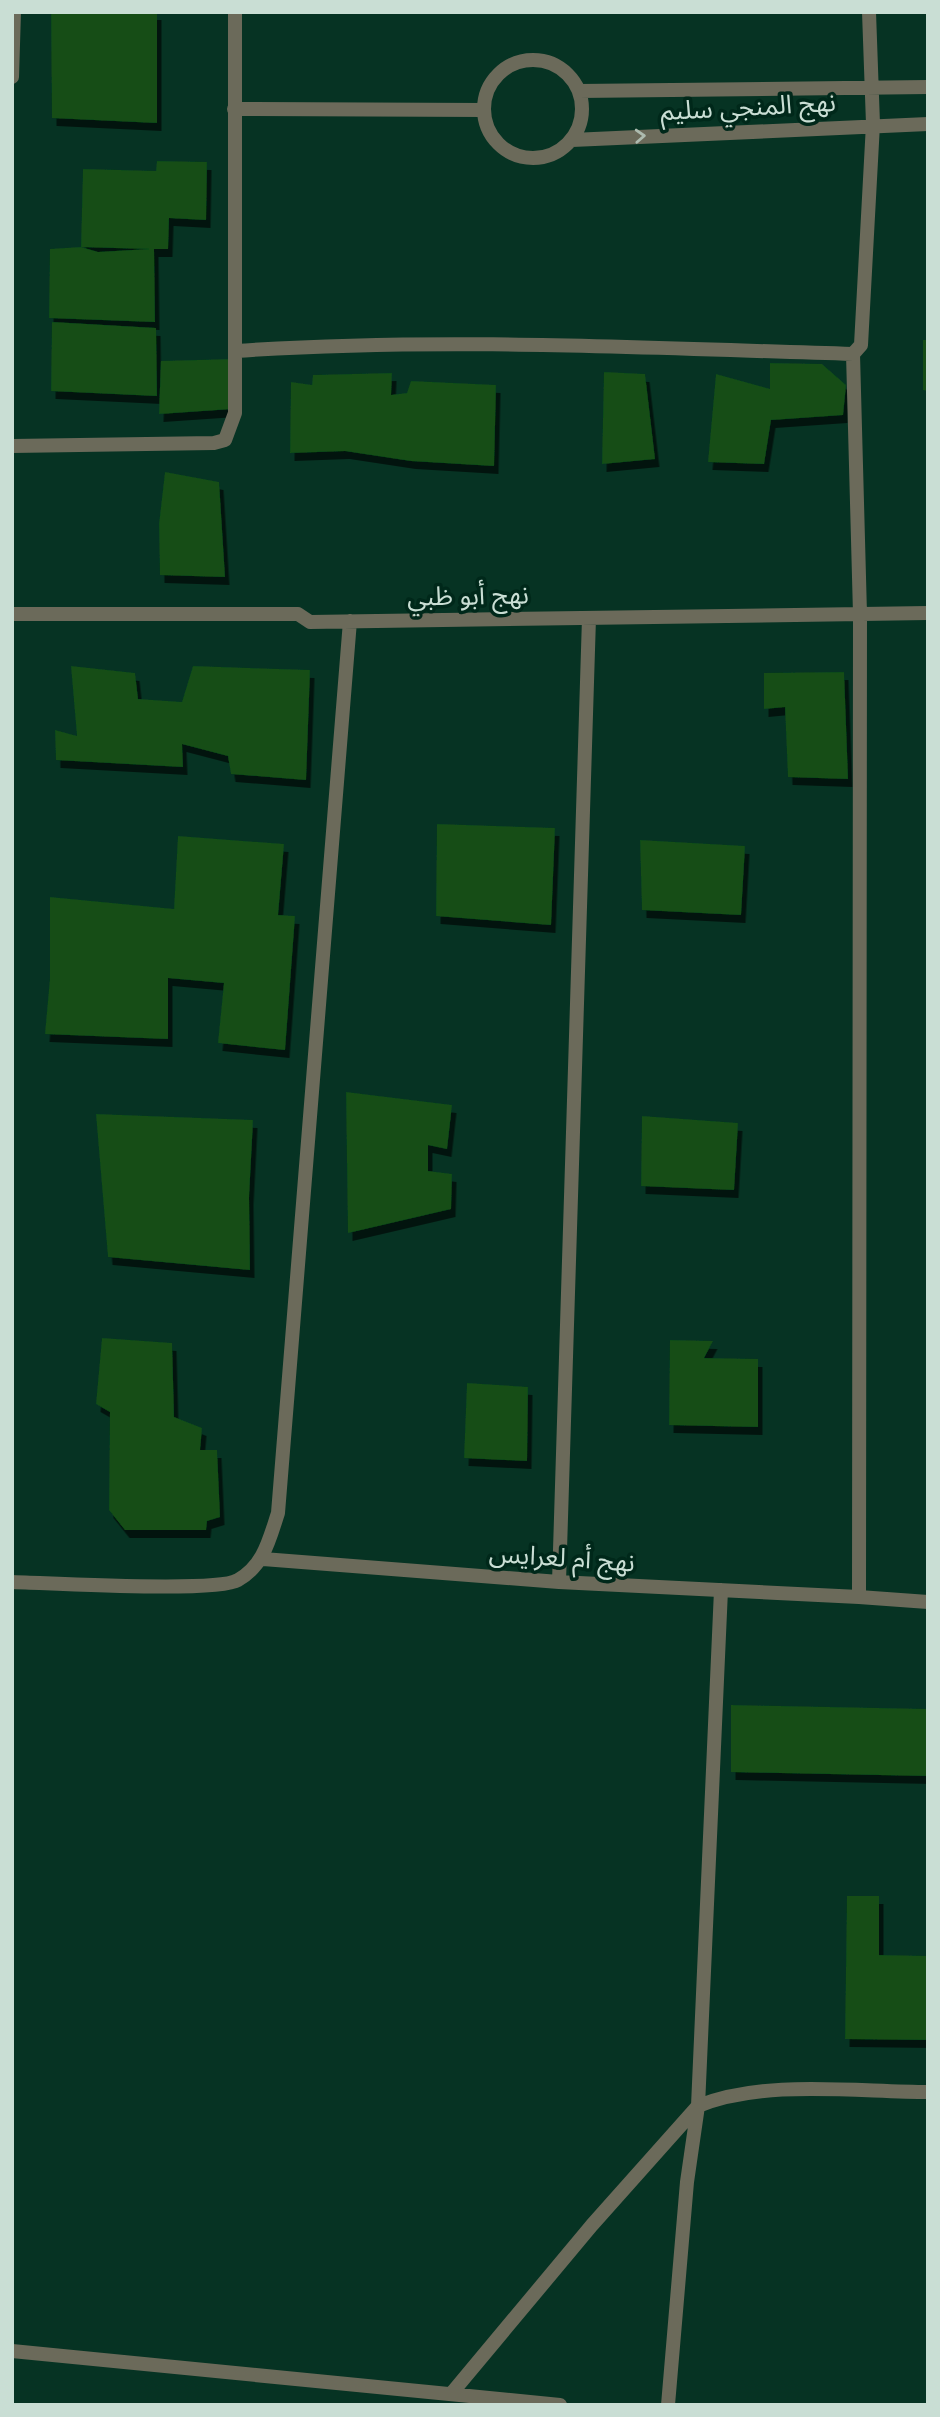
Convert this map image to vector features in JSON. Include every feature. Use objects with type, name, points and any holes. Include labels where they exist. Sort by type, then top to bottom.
[{"type":"street","points":[[12,76],[14,12]]},
{"type":"street","points":[[12,446],[214,443],[225,440],[235,413],[235,12]]},
{"type":"street","points":[[859,1597],[860,614],[853,354],[861,345],[873,124],[869,12]]},
{"type":"street","points":[[540,60],[556,66],[569,76],[579,91],[582,108],[580,124],[572,139],[559,151],[543,158],[526,157],[510,152],[492,135],[484,110],[486,93],[494,78],[507,67],[523,61],[540,60]]},
{"type":"street","name":"نهج المنجي سليم","points":[[579,91],[928,87]]},
{"type":"street","points":[[234,108],[484,110]]},
{"type":"street","name":"نهج المنجي سليم","points":[[572,139],[873,124],[928,124]]},
{"type":"street","points":[[234,351],[349,343],[736,348],[853,354]]},
{"type":"street","name":"نهج أبو ظبي","points":[[12,614],[298,614],[310,622],[928,613]]},
{"type":"street","points":[[559,1582],[589,618]]},
{"type":"street","points":[[12,1582],[203,1586],[236,1582],[263,1559],[278,1513],[350,621]]},
{"type":"street","name":"نهج أم لعرايس","points":[[263,1559],[559,1582],[928,1602]]},
{"type":"street","points":[[668,2405],[687,2182],[698,2106],[722,1590]]},
{"type":"street","points":[[451,2394],[592,2225],[698,2106],[723,2096],[757,2090],[928,2092]]},
{"type":"street","points":[[12,2351],[560,2405]]},
{"type":"building","points":[[51,12],[157,12],[157,123],[52,118]]},
{"type":"building","points":[[157,161],[207,162],[206,220],[169,218],[168,249],[154,249],[155,322],[49,318],[50,249],[81,247],[83,169],[156,171]],"holes":[[[81,247],[149,249],[98,252]]]},
{"type":"building","points":[[52,322],[156,328],[157,396],[51,391]]},
{"type":"building","points":[[923,340],[928,340],[928,391],[923,390]]},
{"type":"building","points":[[233,359],[232,409],[159,414],[161,361]]},
{"type":"building","points":[[770,363],[822,364],[846,385],[843,415],[771,420],[764,464],[708,462],[716,374],[770,389]]},
{"type":"building","points":[[604,372],[645,374],[655,459],[602,464]]},
{"type":"building","points":[[392,373],[391,395],[407,393],[411,381],[496,385],[494,466],[411,461],[345,451],[290,453],[291,382],[312,385],[313,375]]},
{"type":"building","points":[[165,472],[219,482],[225,577],[160,575],[159,524]]},
{"type":"building","points":[[71,666],[135,673],[138,699],[182,702],[193,666],[310,670],[306,780],[231,774],[228,756],[182,744],[183,767],[56,760],[55,730],[77,736]]},
{"type":"building","points":[[844,672],[848,779],[788,777],[785,707],[764,709],[764,673]]},
{"type":"building","points":[[437,824],[555,828],[551,925],[436,916]]},
{"type":"building","points":[[178,836],[284,844],[278,915],[295,916],[285,1050],[218,1043],[224,983],[168,978],[168,1039],[45,1034],[50,978],[50,897],[174,909]]},
{"type":"building","points":[[640,840],[745,846],[741,915],[642,910]]},
{"type":"building","points":[[346,1092],[452,1105],[447,1149],[428,1145],[428,1171],[452,1174],[451,1209],[348,1233]]},
{"type":"building","points":[[96,1114],[253,1120],[249,1197],[250,1270],[108,1257]]},
{"type":"building","points":[[642,1116],[738,1123],[734,1190],[641,1186]]},
{"type":"building","points":[[102,1338],[172,1343],[174,1417],[202,1428],[200,1450],[217,1450],[220,1517],[207,1521],[206,1530],[125,1530],[109,1510],[110,1412],[96,1404]]},
{"type":"building","points":[[670,1340],[713,1341],[704,1358],[758,1359],[758,1427],[669,1425]]},
{"type":"building","points":[[467,1383],[528,1387],[527,1461],[464,1458]]},
{"type":"building","points":[[731,1705],[928,1709],[928,1776],[731,1772]]},
{"type":"building","points":[[847,1896],[879,1896],[879,1955],[928,1956],[928,2040],[845,2039]]}]
